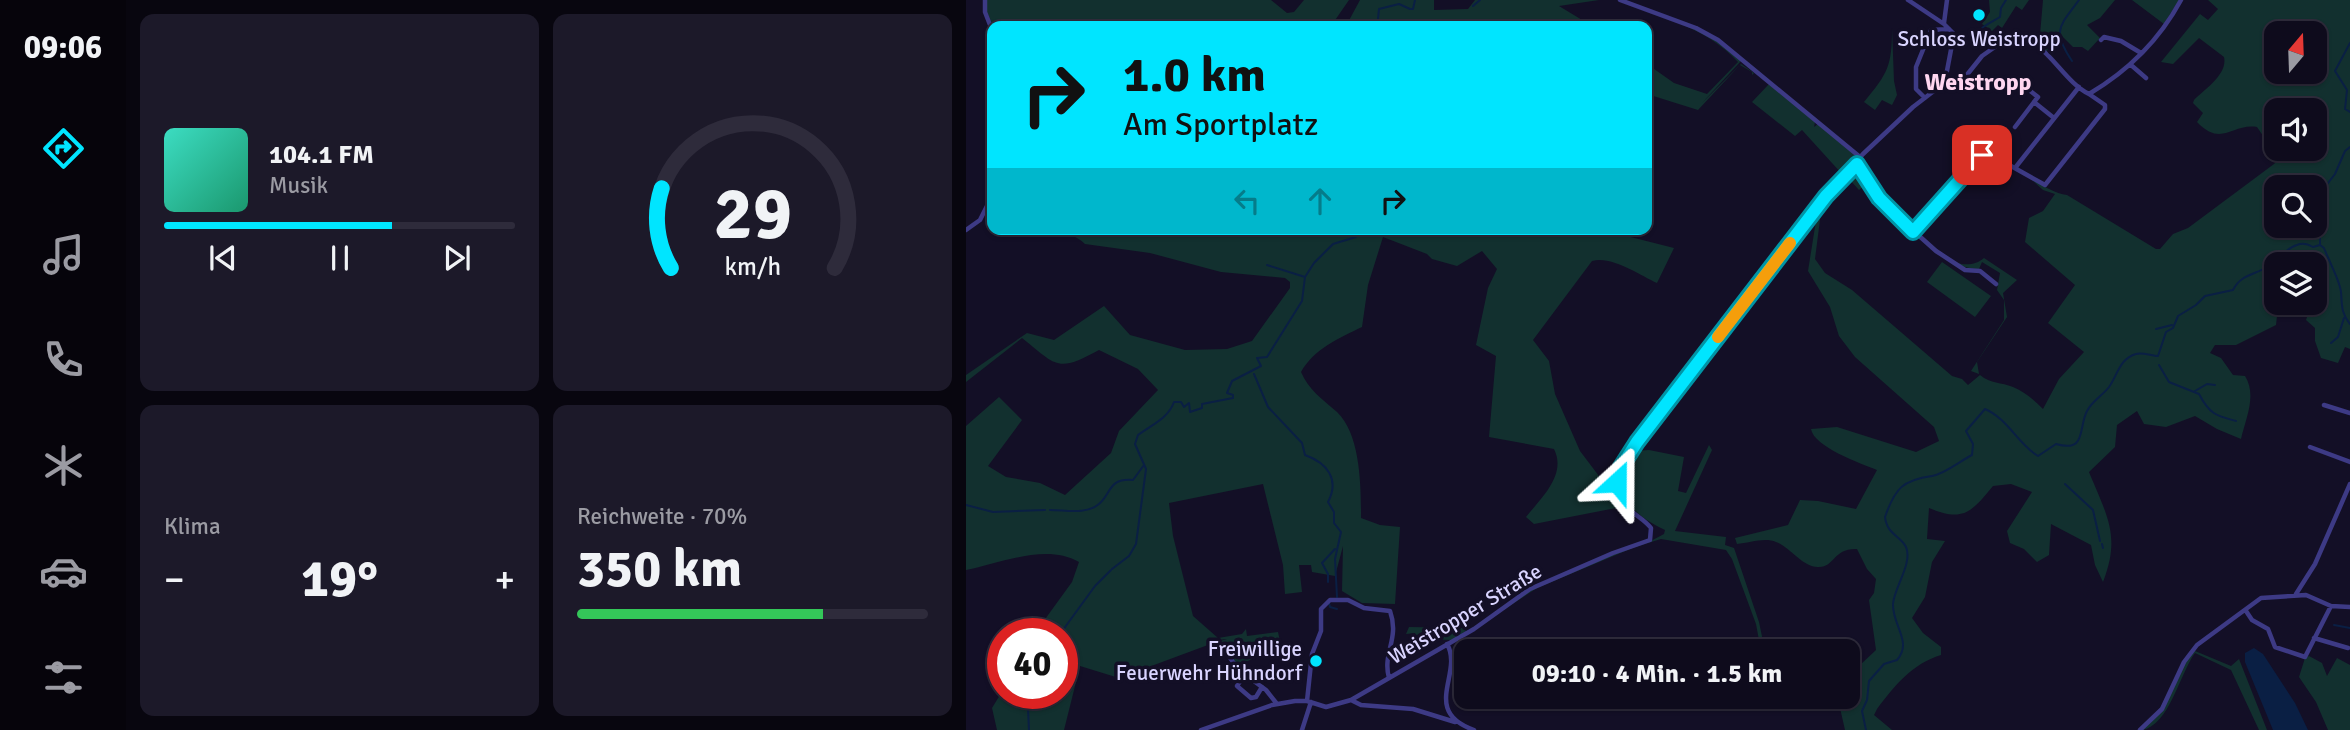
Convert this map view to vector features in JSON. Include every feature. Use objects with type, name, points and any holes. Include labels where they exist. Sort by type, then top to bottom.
[{"type":"street","points":[[985,0],[988,21]]},
{"type":"street","points":[[1620,0],[1702,31],[1860,157]]},
{"type":"street","points":[[1908,0],[1944,24],[1954,35],[1948,85]]},
{"type":"street","points":[[1944,24],[1947,0]]},
{"type":"street","points":[[2090,94],[2131,65],[2168,23],[2181,0]]},
{"type":"street","points":[[1921,98],[1915,72],[1929,33],[1933,29],[1950,29]]},
{"type":"street","points":[[1913,232],[1986,152],[2045,186],[2105,109],[2105,106],[2079,87],[2039,48],[2022,36],[2012,35],[1982,56],[1965,79],[1937,88],[1921,98],[1860,157],[1857,164],[1879,198],[1913,232],[1953,264],[1965,270],[1980,271],[1996,284]]},
{"type":"street","points":[[2101,40],[2104,37],[2120,40],[2141,53]]},
{"type":"street","points":[[2131,65],[2146,78]]},
{"type":"street","points":[[2015,127],[2038,97],[2019,82],[2017,84]]},
{"type":"street","points":[[2015,168],[2079,87]]},
{"type":"street","points":[[2034,103],[2054,118]]},
{"type":"street","name":"Weistropper Straße","points":[[1201,730],[1277,705],[1309,702],[1326,707],[1351,700],[1447,644],[1531,589],[1650,540],[1650,527],[1627,506],[1618,491],[1617,482],[1621,467],[1637,442],[1832,187],[1857,164]]},
{"type":"street","points":[[966,230],[980,220],[987,206]]},
{"type":"street","points":[[2324,405],[2350,414]]},
{"type":"street","points":[[2310,447],[2350,462]]},
{"type":"street","points":[[2295,595],[2315,564],[2350,484]]},
{"type":"street","points":[[2303,584],[2306,595]]},
{"type":"street","points":[[2140,730],[2162,709],[2184,662],[2197,645],[2265,597],[2306,595],[2331,606],[2350,607]]},
{"type":"street","points":[[1302,730],[1309,702],[1310,662],[1321,631],[1321,609],[1330,600],[1348,600],[1360,607],[1386,609],[1391,613],[1394,633],[1387,663],[1389,678]]},
{"type":"street","points":[[2244,612],[2267,629],[2278,648],[2305,657],[2331,606]]},
{"type":"street","points":[[2314,638],[2348,648]]},
{"type":"street","points":[[1218,642],[1244,675],[1262,687],[1277,705]]},
{"type":"street","points":[[1447,644],[1452,656],[1447,706],[1455,722]]},
{"type":"street","points":[[1244,675],[1237,687],[1244,693],[1255,698],[1262,687]]},
{"type":"street","points":[[1351,700],[1361,705],[1413,709],[1474,730]]},
{"type":"green space","points":[[987,0],[1271,0],[1287,13],[1294,12],[1304,0],[1349,0],[1334,21],[991,21],[987,12]]},
{"type":"green space","points":[[1360,0],[1434,0],[1434,10],[1468,9],[1475,0],[1599,0],[1559,6],[1584,21],[1349,21]]},
{"type":"green space","points":[[1989,0],[2029,0],[2022,10],[2016,6],[2002,28],[1998,25],[1992,31],[1982,24],[1990,12]]},
{"type":"green space","points":[[2043,0],[2115,0],[2100,18],[2087,25],[2100,38],[2088,51],[2082,47],[2073,47],[2058,32],[2058,37],[2046,52],[2035,44],[2040,35]]},
{"type":"green space","points":[[2132,0],[2179,0],[2164,24]]},
{"type":"green space","points":[[2208,0],[2350,0],[2350,349],[2345,347],[2338,363],[2321,358],[2315,341],[2315,328],[2306,320],[2308,315],[2327,315],[2327,252],[2264,252],[2264,315],[2277,315],[2276,325],[2236,345],[2215,345],[2210,353],[2221,358],[2233,375],[2245,376],[2248,383],[2249,407],[2241,439],[2195,416],[2166,427],[2144,424],[2137,411],[2117,425],[2115,447],[2089,472],[2110,526],[2111,552],[2103,582],[2095,565],[2091,545],[2051,524],[2049,555],[2037,562],[2024,549],[2010,543],[2007,531],[2032,492],[2011,484],[1993,486],[1979,503],[1966,512],[1950,514],[1929,508],[1927,539],[1945,541],[1932,562],[1925,597],[1912,618],[1923,633],[1941,647],[1941,655],[1913,670],[1877,709],[1874,715],[1892,730],[1845,730],[1840,709],[1860,709],[1860,665],[1876,650],[1869,600],[1874,593],[1876,579],[1867,569],[1857,549],[1843,551],[1828,564],[1819,567],[1802,561],[1776,542],[1762,540],[1737,544],[1735,538],[1788,525],[1800,500],[1856,509],[1877,470],[1829,448],[1814,436],[1811,429],[1837,427],[1916,452],[1939,441],[1934,427],[1855,357],[1839,336],[1830,307],[1808,271],[1818,208],[1840,180],[1853,168],[1858,167],[1868,182],[1859,190],[1849,179],[1843,179],[1822,204],[1815,259],[1825,273],[1852,290],[1952,376],[1962,379],[1968,385],[1980,375],[1988,380],[2009,385],[2029,396],[2043,409],[2059,379],[2084,352],[2048,323],[2075,285],[2025,242],[2029,218],[2043,211],[2055,194],[2043,190],[2032,180],[1991,155],[2160,249],[2173,234],[2188,228],[2277,161],[2327,161],[2327,98],[2264,98],[2264,137],[2257,127],[2213,133],[2197,122],[2203,113],[2193,103],[2219,75],[2223,69],[2224,57],[2199,38],[2173,64],[2161,62],[2200,14],[2208,20],[2218,9]]},
{"type":"green space","points":[[1677,22],[1695,29],[1712,38],[1741,61],[1702,103],[1740,65],[1698,110],[1652,96],[1652,68],[1674,83],[1707,94],[1738,62],[1726,50],[1697,31]]},
{"type":"green space","points":[[1892,28],[1897,95],[1892,105],[1882,100],[1875,110],[1864,102],[1887,68]]},
{"type":"green space","points":[[1769,84],[1815,122],[1814,127],[1818,124],[1857,157],[1842,174],[1802,130],[1795,136],[1752,102]]},
{"type":"green space","points":[[1985,154],[1990,155],[1987,155],[1919,231],[1925,241],[1916,231]]},
{"type":"green space","points":[[1071,235],[1623,235],[1674,248],[1657,283],[1616,263],[1592,261],[1533,340],[1549,361],[1555,394],[1580,451],[1605,484],[1616,473],[1613,487],[1621,507],[1534,524],[1526,517],[1555,477],[1557,459],[1554,449],[1489,437],[1496,356],[1476,345],[1488,288],[1497,269],[1482,251],[1457,266],[1432,259],[1427,254],[1383,237],[1368,285],[1362,327],[1320,351],[1301,372],[1321,399],[1337,412],[1351,434],[1358,462],[1361,518],[1380,525],[1400,527],[1395,604],[1362,603],[1342,591],[1343,546],[1335,576],[1312,572],[1311,565],[1299,565],[1302,592],[1285,594],[1283,565],[1263,484],[1169,503],[1173,536],[1193,616],[1218,638],[1242,634],[1246,629],[1247,636],[1278,632],[1281,646],[1239,665],[1235,664],[1220,641],[1227,639],[1216,638],[1216,642],[1119,678],[1080,666],[1078,674],[1078,618],[1046,618],[1072,582],[1079,562],[1052,554],[1038,554],[966,570],[966,426],[999,397],[1022,420],[988,466],[1006,477],[1040,483],[1065,495],[1111,453],[1119,431],[1158,390],[1138,369],[1099,350],[1074,362],[1058,363],[1022,338],[966,382],[966,375],[1027,333],[1054,340],[1104,306],[1130,335],[1185,350],[1227,349],[1252,341],[1290,288],[1290,282],[1285,278],[1221,272],[1150,253],[1085,244]]},
{"type":"green space","points":[[1925,241],[1950,260],[1938,254]]},
{"type":"green space","points":[[1984,258],[2017,280],[2003,293],[2007,317],[1977,362],[1979,374],[1971,371],[2004,320],[2004,300],[1997,290],[2000,273],[1982,262],[1979,269],[1961,266],[1950,260],[1967,264]]},
{"type":"green space","points":[[1942,262],[1991,296],[1975,317],[1927,282]]},
{"type":"green space","points":[[1709,445],[1712,450],[1675,531],[1726,537],[1725,545],[1734,548],[1763,639],[1759,639],[1756,624],[1732,559],[1726,550],[1661,539],[1635,547],[1537,588],[1458,639],[1536,587],[1664,534],[1665,530],[1641,515],[1626,498],[1623,477],[1635,451],[1649,450],[1684,457],[1678,491],[1686,493]]},
{"type":"green space","points":[[1409,627],[1470,628],[1453,640],[1416,639],[1415,633],[1406,634]]},
{"type":"green space","points":[[2195,651],[2231,666],[2239,659],[2267,730],[2259,730],[2231,670],[2195,653],[2167,709],[2160,719],[2142,730],[2154,719],[2185,663]]},
{"type":"green space","points":[[2309,656],[2322,663],[2327,676],[2337,658],[2350,665],[2350,730],[2328,730],[2316,702],[2299,677],[2305,658]]},
{"type":"green space","points":[[992,709],[1069,709],[1064,730],[997,730]]},
{"type":"water","points":[[2254,648],[2263,654],[2295,703],[2308,730],[2273,730],[2245,662],[2245,653]]},
{"type":"waterway","points":[[1380,21],[1379,9],[1399,4],[1413,9],[1415,0]]},
{"type":"waterway","points":[[1473,6],[1480,0]]},
{"type":"waterway","points":[[1974,45],[1980,30],[2000,17],[2006,0]]},
{"type":"waterway","points":[[2072,61],[2065,51],[2060,29],[2079,0]]},
{"type":"waterway","points":[[2350,43],[2335,71],[2347,90],[2345,109],[2350,112]]},
{"type":"waterway","points":[[2327,184],[2335,174],[2345,151],[2350,147]]},
{"type":"waterway","points":[[1112,569],[1129,556],[1136,544],[1146,469],[1135,444],[1138,435],[1163,417],[1174,402],[1181,402],[1184,407],[1189,403],[1190,412],[1202,408],[1202,404],[1233,398],[1233,395],[1227,393],[1232,381],[1261,366],[1257,358],[1267,357],[1302,301],[1305,277],[1314,263],[1333,244],[1356,235]]},
{"type":"waterway","points":[[1866,730],[1862,711],[1867,700],[1869,681],[1884,664],[1897,660],[1903,647],[1893,604],[1907,553],[1904,543],[1888,528],[1885,517],[1892,499],[1901,487],[1914,480],[1942,473],[1972,455],[1973,444],[1966,431],[1985,409],[2000,419],[2038,456],[2056,444],[2073,445],[2080,437],[2089,407],[2109,387],[2126,359],[2138,354],[2158,356],[2166,332],[2173,328],[2178,316],[2205,296],[2233,290],[2240,281],[2269,266],[2286,251],[2301,244],[2313,247],[2320,245],[2320,238]]},
{"type":"waterway","points":[[2320,245],[2324,248],[2338,282],[2343,312],[2350,324]]},
{"type":"waterway","points":[[1267,265],[1305,277]]},
{"type":"waterway","points":[[2331,343],[2338,337],[2344,318]]},
{"type":"waterway","points":[[2156,329],[2172,325]]},
{"type":"waterway","points":[[2159,365],[2169,382],[2199,394],[2214,414],[2236,421]]},
{"type":"waterway","points":[[1254,374],[1268,407],[1302,443],[1305,455],[1320,462],[1332,479],[1333,486],[1328,502],[1334,512],[1334,523],[1341,532],[1335,559],[1337,597]]},
{"type":"waterway","points":[[2195,391],[2207,384],[2215,385]]},
{"type":"waterway","points":[[1050,510],[1088,510],[1099,504],[1119,481],[1133,480],[1144,465]]},
{"type":"waterway","points":[[2065,484],[2093,510],[2100,541]]},
{"type":"waterway","points":[[966,505],[993,512],[1045,510]]},
{"type":"waterway","points":[[2102,544],[2103,548]]},
{"type":"waterway","points":[[1328,582],[1328,574],[1322,563],[1335,549]]},
{"type":"waterway","points":[[1072,618],[1095,586],[1111,570]]},
{"type":"waterway","points":[[1329,603],[1330,607],[1337,609]]},
{"type":"waterway","points":[[2334,625],[2350,628]]},
{"type":"waterway","points":[[1028,709],[1029,730]]},
{"type":"slow traffic","points":[[1718,337],[1790,243]]},
{"type":"place","name":"Schloss Weistropp","points":[[1979,15]]},
{"type":"place","name":"Freiwillige Feuerwehr Hühndorf","points":[[1316,661]]},
{"type":"district","name":"Weistropp","points":[[1978,82]]},
{"type":"route","points":[[1617,482],[1621,467],[1637,442],[1839,180],[1857,164],[1879,198],[1913,232],[1982,155]]}]
